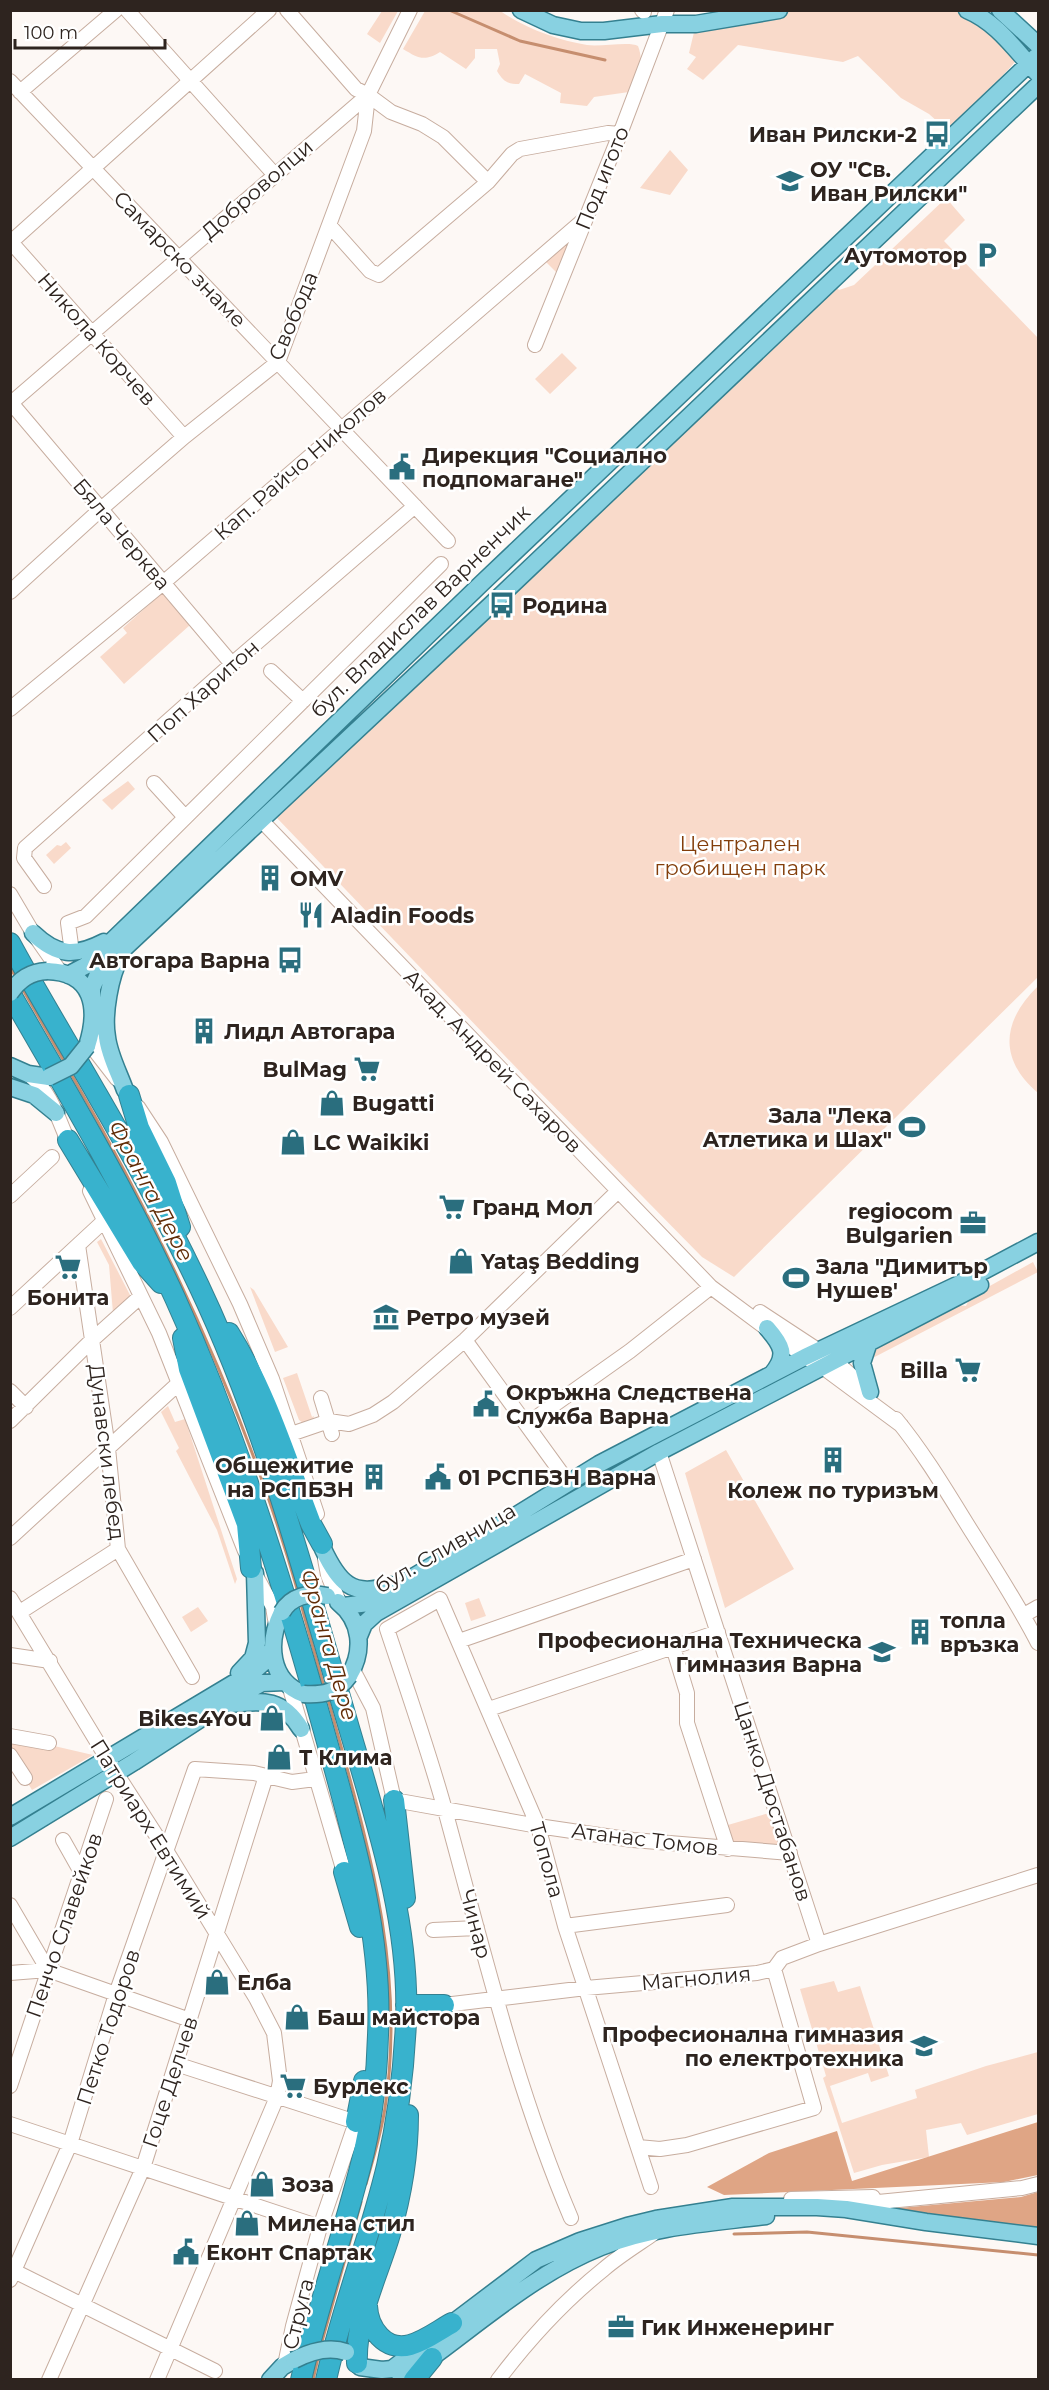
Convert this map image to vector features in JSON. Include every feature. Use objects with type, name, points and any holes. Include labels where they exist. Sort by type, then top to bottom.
[{"type":"highway","points":[[10,943],[143,1175],[199,1286],[258,1429],[311,1592],[385,1856],[398,1919],[406,2006],[399,2110],[389,2157],[338,2329],[326,2379]]},
{"type":"highway","points":[[10,993],[116,1178],[176,1302],[242,1463],[285,1594],[353,1838],[369,1915],[379,2008],[376,2074],[368,2133],[301,2379]]},
{"type":"highway","points":[[127,1093],[139,1128],[171,1195],[199,1286],[250,1369],[322,1547]]},
{"type":"highway","points":[[68,1140],[142,1262],[176,1302],[189,1369],[247,1524],[253,1570]]},
{"type":"highway","points":[[357,2365],[358,2340],[390,2233],[402,2177],[408,2127],[404,1884],[394,1800]]},
{"type":"highway","points":[[344,1872],[377,1988]]},
{"type":"highway","points":[[406,2006],[444,2004]]},
{"type":"highway","points":[[356,2122],[379,2008]]},
{"type":"highway","points":[[367,2304],[369,2321],[375,2333],[400,2346],[412,2344],[452,2323]]},
{"type":"highway","points":[[414,2379],[432,2358]]},
{"type":"main road","points":[[521,10],[553,25],[581,31],[604,31],[664,17],[718,10]]},
{"type":"main road","points":[[664,17],[696,24],[779,10]]},
{"type":"main road","points":[[967,10],[990,22],[1035,64]]},
{"type":"main road","points":[[1000,10],[1038,45]]},
{"type":"main road","name":"бул. Владислав Варненчик","points":[[89,1039],[94,1016],[92,988],[99,972],[123,939],[482,583],[1035,64]]},
{"type":"main road","name":"бул. Владислав Варненчик","points":[[10,993],[25,977],[36,972],[58,973],[87,965],[123,939],[261,820],[1038,85]]},
{"type":"main road","points":[[33,933],[50,947],[72,953],[123,939],[112,977],[106,1029],[108,1044],[127,1093]]},
{"type":"main road","points":[[58,973],[85,987],[92,1001]]},
{"type":"main road","points":[[16,1070],[49,1077],[70,1066],[89,1039]]},
{"type":"main road","points":[[10,1087],[34,1095],[56,1113]]},
{"type":"main road","name":"бул. Сливница","points":[[358,1636],[364,1624],[376,1613],[519,1523],[568,1482],[599,1464],[771,1374],[957,1285],[1038,1242]]},
{"type":"main road","name":"бул. Сливница","points":[[336,1601],[369,1603],[419,1574],[830,1365],[1038,1253]]},
{"type":"main road","points":[[768,1328],[778,1340],[782,1354],[779,1366],[771,1374]]},
{"type":"main road","points":[[868,1345],[862,1363],[870,1392]]},
{"type":"main road","points":[[322,1547],[336,1575],[355,1588],[374,1590],[419,1574]]},
{"type":"main road","points":[[219,1699],[255,1653],[257,1638],[253,1570]]},
{"type":"main road","points":[[315,1594],[336,1601],[354,1617],[358,1636],[358,1647],[351,1673],[334,1691],[304,1694],[287,1684],[275,1664],[273,1648],[279,1619],[290,1602],[302,1596],[315,1594]]},
{"type":"main road","points":[[10,1838],[111,1766],[219,1699],[263,1663],[273,1648]]},
{"type":"main road","points":[[219,1699],[257,1685],[287,1684]]},
{"type":"main road","points":[[219,1699],[271,1704],[290,1712],[301,1729]]},
{"type":"main road","points":[[10,1817],[111,1766]]},
{"type":"main road","points":[[278,2372],[308,2354],[329,2349],[357,2365],[382,2370],[392,2369],[536,2260],[565,2247],[636,2224],[733,2207],[846,2209],[1038,2236]]},
{"type":"main road","points":[[400,2379],[538,2279],[600,2247],[657,2231],[770,2216],[827,2216],[1038,2242]]},
{"type":"street","points":[[15,86],[116,10]]},
{"type":"street","points":[[128,10],[274,174]]},
{"type":"street","points":[[11,242],[269,10]]},
{"type":"street","points":[[287,10],[356,89],[391,112],[422,124],[443,137],[488,182]]},
{"type":"street","name":"Свобода","points":[[10,592],[184,437],[278,362],[364,131],[368,95],[410,10]]},
{"type":"street","name":"Под игото","points":[[535,345],[620,134],[664,17]]},
{"type":"street","name":"Самарско знаме","points":[[15,86],[448,541]]},
{"type":"street","name":"Доброволци","points":[[11,404],[368,95]]},
{"type":"street","points":[[329,225],[370,271],[379,275],[488,182],[512,154],[520,149],[608,133],[620,134]]},
{"type":"street","name":"Кап. Райчо Николов","points":[[10,709],[163,583],[587,217]]},
{"type":"street","name":"Никола Корчев","points":[[11,242],[184,437]]},
{"type":"street","name":"Бяла Черква","points":[[11,404],[232,664]]},
{"type":"street","name":"Поп Харитон","points":[[44,886],[25,861],[23,855],[25,848],[232,664],[415,506]]},
{"type":"street","points":[[72,945],[68,923],[86,916],[441,564]]},
{"type":"street","points":[[271,671],[303,701]]},
{"type":"street","points":[[154,783],[185,817]]},
{"type":"street","name":"Акад. Андрей Сахаров","points":[[261,820],[711,1287],[768,1328],[870,1392],[902,1425],[1024,1615],[1038,1643]]},
{"type":"street","points":[[10,894],[58,973]]},
{"type":"street","points":[[89,1039],[161,1142],[207,1234],[265,1364],[318,1517],[322,1547],[336,1601]]},
{"type":"street","points":[[16,1070],[41,1085],[56,1113],[180,1382],[253,1570],[279,1619]]},
{"type":"street","points":[[10,1196],[52,1157]]},
{"type":"street","points":[[291,1434],[348,1424],[373,1415],[393,1402],[465,1340],[618,1191]]},
{"type":"street","points":[[10,1308],[104,1221]]},
{"type":"street","name":"Дунавски лебед","points":[[78,1245],[108,1448],[118,1549],[192,1677]]},
{"type":"street","points":[[527,1424],[630,1351],[711,1287]]},
{"type":"street","points":[[10,1421],[92,1340],[141,1296]]},
{"type":"street","name":"Акад. Андрей Сахаров","points":[[728,1298],[749,1305],[812,1354]]},
{"type":"street","points":[[465,1340],[568,1482]]},
{"type":"street","name":"Акад. Андрей Сахаров","points":[[830,1365],[902,1425]]},
{"type":"street","points":[[10,1539],[180,1382]]},
{"type":"street","points":[[10,1391],[26,1407]]},
{"type":"street","points":[[321,1398],[331,1428]]},
{"type":"street","name":"Цанко Дюстабанов","points":[[659,1452],[819,1944]]},
{"type":"street","points":[[20,1612],[118,1549]]},
{"type":"street","points":[[459,1641],[694,1559]]},
{"type":"street","name":"Патриарх Евтимий","points":[[10,1598],[50,1661],[111,1766],[167,1852],[216,1936],[256,1998],[274,2033],[280,2081],[277,2097],[157,2379]]},
{"type":"street","name":"Топола","points":[[387,1629],[440,1599],[538,1826],[565,1926],[651,2187]]},
{"type":"street","points":[[1024,1615],[1038,1607]]},
{"type":"street","name":"Чинар","points":[[387,1629],[444,1808],[495,2000],[530,2116],[571,2218]]},
{"type":"street","points":[[489,1709],[717,1632]]},
{"type":"street","points":[[673,1647],[687,1693],[687,1723],[728,1849]]},
{"type":"street","points":[[10,1655],[50,1661]]},
{"type":"street","points":[[351,1673],[373,1708],[394,1800]]},
{"type":"street","points":[[287,1684],[344,1872]]},
{"type":"street","points":[[10,1736],[49,1743]]},
{"type":"street","points":[[10,1755],[25,1778]]},
{"type":"street","name":"Петко Тодоров","points":[[12,2273],[70,2144],[116,1994],[195,1769],[225,1770],[266,1776]]},
{"type":"street","points":[[266,1776],[292,1782],[315,1779]]},
{"type":"street","name":"Гоце Делчев","points":[[50,2379],[143,2168],[266,1776]]},
{"type":"street","name":"Пенчо Славейков","points":[[10,2086],[106,1799]]},
{"type":"street","name":"Атанас Томов","points":[[394,1800],[538,1826],[633,1839],[790,1853]]},
{"type":"street","points":[[63,1840],[81,1872]]},
{"type":"street","name":"Магнолия","points":[[444,2004],[585,1988],[757,1973],[774,1969],[782,1958],[819,1944],[1038,1875]]},
{"type":"street","points":[[10,1905],[48,1970]]},
{"type":"street","points":[[565,1926],[727,1905]]},
{"type":"street","points":[[433,1930],[477,1928]]},
{"type":"street","points":[[638,2146],[660,2149],[687,2145],[814,2108],[774,1969]]},
{"type":"street","points":[[10,1973],[48,1970],[190,2020]]},
{"type":"street","points":[[176,2064],[356,2122]]},
{"type":"street","name":"Струга","points":[[278,2372],[288,2354],[293,2326],[320,2228],[356,2122]]},
{"type":"street","points":[[10,2124],[320,2228]]},
{"type":"street","points":[[827,2216],[868,2203],[1022,2188],[1038,2184]]},
{"type":"street","points":[[733,2207],[793,2199],[856,2197],[911,2199]]},
{"type":"street","points":[[498,2379],[525,2346],[578,2291],[606,2267],[657,2231]]},
{"type":"street","points":[[12,2273],[215,2371]]},
{"type":"green space","points":[[499,10],[530,28],[564,40],[587,45],[629,44],[638,46],[641,59],[629,92],[594,97],[587,106],[560,103],[561,93],[525,74],[519,84],[503,80],[497,71],[500,64],[497,49],[475,49],[475,58],[466,69],[440,52],[421,58],[403,49],[425,11]]},
{"type":"green space","points":[[382,11],[398,11],[380,43],[367,34]]},
{"type":"green space","points":[[786,11],[967,11],[1021,54],[948,131],[929,114],[901,98],[858,56],[843,62],[738,45],[703,80],[687,69],[696,57],[689,53],[696,24]]},
{"type":"green space","points":[[670,150],[688,170],[670,195],[640,188]]},
{"type":"green space","name":"Централен гробищен парк","points":[[946,198],[965,220],[944,241],[1038,338],[1038,977],[734,1277],[702,1257],[529,1081],[277,818],[834,285],[839,290],[854,285]]},
{"type":"green space","points":[[587,217],[562,278],[540,256]]},
{"type":"green space","points":[[562,353],[577,368],[550,394],[535,379]]},
{"type":"green space","points":[[162,593],[190,625],[124,684],[100,657],[127,633],[123,628]]},
{"type":"green space","points":[[128,781],[135,789],[112,810],[102,800]]},
{"type":"green space","points":[[66,842],[71,848],[54,864],[46,855],[57,845],[61,846]]},
{"type":"green space","points":[[1038,986],[1038,1093],[1016,1067],[1011,1053],[1010,1040],[1017,1013]]},
{"type":"green space","points":[[101,1239],[130,1295],[128,1300],[113,1313],[109,1265],[97,1242]]},
{"type":"green space","points":[[1033,1262],[1038,1272],[865,1362],[864,1352],[948,1304],[966,1306],[970,1297]]},
{"type":"green space","points":[[250,1287],[254,1290],[288,1347],[275,1352]]},
{"type":"green space","points":[[297,1373],[312,1417],[314,1416],[313,1420],[303,1423],[299,1420],[283,1378]]},
{"type":"green space","points":[[168,1406],[175,1422],[185,1419],[237,1579],[235,1584],[217,1530],[176,1451],[179,1448],[161,1412]]},
{"type":"green space","points":[[726,1450],[794,1569],[725,1608],[685,1473]]},
{"type":"green space","points":[[479,1598],[486,1616],[471,1621],[465,1603]]},
{"type":"green space","points":[[198,1607],[208,1621],[191,1632],[182,1617]]},
{"type":"green space","points":[[11,1736],[93,1755],[32,1790],[11,1755]]},
{"type":"green space","points":[[776,1811],[790,1853],[728,1849],[721,1827]]},
{"type":"green space","points":[[834,1981],[838,1992],[860,1986],[889,2076],[871,2082],[868,2073],[830,2086],[842,2123],[917,2098],[915,2090],[986,2066],[1038,2052],[1038,2114],[967,2135],[961,2123],[926,2130],[929,2157],[882,2165],[854,2173],[823,2078],[826,2076],[800,1989]]},
{"type":"shaded area","points":[[1038,2122],[1038,2175],[1004,2182],[724,2195],[707,2187],[769,2153],[837,2131],[852,2181]]},
{"type":"shaded area","points":[[1038,2192],[1038,2228],[877,2210],[1021,2197]]},
{"type":"waterway","points":[[449,10],[520,41],[605,60]]},
{"type":"waterway","name":"Франга Дере","points":[[10,968],[16,977]]},
{"type":"waterway","name":"Франга Дере","points":[[22,988],[65,1063]]},
{"type":"waterway","name":"Франга Дере","points":[[70,1072],[138,1197],[200,1325],[254,1457],[298,1592]]},
{"type":"waterway","name":"Франга Дере","points":[[301,1604],[324,1687]]},
{"type":"waterway","name":"Франга Дере","points":[[328,1699],[356,1800],[379,1901],[391,2003],[390,2055],[385,2108],[366,2184]]},
{"type":"waterway","name":"Франга Дере","points":[[321,2345],[361,2202]]},
{"type":"waterway","points":[[734,2234],[807,2232],[1038,2255]]},
{"type":"waterway","name":"Франга Дере","points":[[313,2380],[318,2358]]},
{"type":"place","name":"Иван Рилски-2","points":[[937,134]]},
{"type":"place","name":"ОУ \"Св. Иван Рилски\"","points":[[790,181]]},
{"type":"place","name":"Аутомотор","points":[[987,255]]},
{"type":"place","name":"Дирекция \"Социално подпомагане\"","points":[[402,467]]},
{"type":"place","name":"Родина","points":[[502,605]]},
{"type":"place","name":"OMV","points":[[270,878]]},
{"type":"place","name":"Aladin Foods","points":[[311,915]]},
{"type":"place","name":"Автогара Варна","points":[[290,960]]},
{"type":"place","name":"Лидл Автогара","points":[[204,1031]]},
{"type":"place","name":"BulMag","points":[[367,1069]]},
{"type":"place","name":"Bugatti","points":[[332,1103]]},
{"type":"place","name":"Зала \"Лека Атлетика и Шах\"","points":[[912,1127]]},
{"type":"place","name":"LC Waikiki","points":[[293,1142]]},
{"type":"place","name":"Гранд Мол","points":[[452,1207]]},
{"type":"place","name":"regiocom Bulgarien","points":[[973,1223]]},
{"type":"place","name":"Yataş Bedding","points":[[461,1261]]},
{"type":"place","name":"Бонита","points":[[68,1267]]},
{"type":"place","name":"Зала \"Димитър Нушев'","points":[[796,1278]]},
{"type":"place","name":"Ретро музей","points":[[386,1317]]},
{"type":"place","name":"Billa","points":[[968,1370]]},
{"type":"place","name":"Окръжна Следствена Служба Варна","points":[[486,1404]]},
{"type":"place","name":"Колеж по туризъм","points":[[833,1460]]},
{"type":"place","name":"Общежитие на РСПБЗН","points":[[374,1477]]},
{"type":"place","name":"01 РСПБЗН Варна","points":[[438,1477]]},
{"type":"place","name":"топла връзка","points":[[920,1632]]},
{"type":"place","name":"Професионална Техническа Гимназия Варна","points":[[882,1652]]},
{"type":"place","name":"Bikes4You","points":[[272,1718]]},
{"type":"place","name":"Т Клима","points":[[279,1757]]},
{"type":"place","name":"Елба","points":[[217,1982]]},
{"type":"place","name":"Баш майстора","points":[[297,2017]]},
{"type":"place","name":"Професионална гимназия по електротехника","points":[[924,2046]]},
{"type":"place","name":"Бурлекс","points":[[293,2086]]},
{"type":"place","name":"Зоза","points":[[262,2184]]},
{"type":"place","name":"Милена стил","points":[[247,2223]]},
{"type":"place","name":"Еконт Спартак","points":[[186,2252]]},
{"type":"place","name":"Гик Инженеринг","points":[[621,2327]]}]
